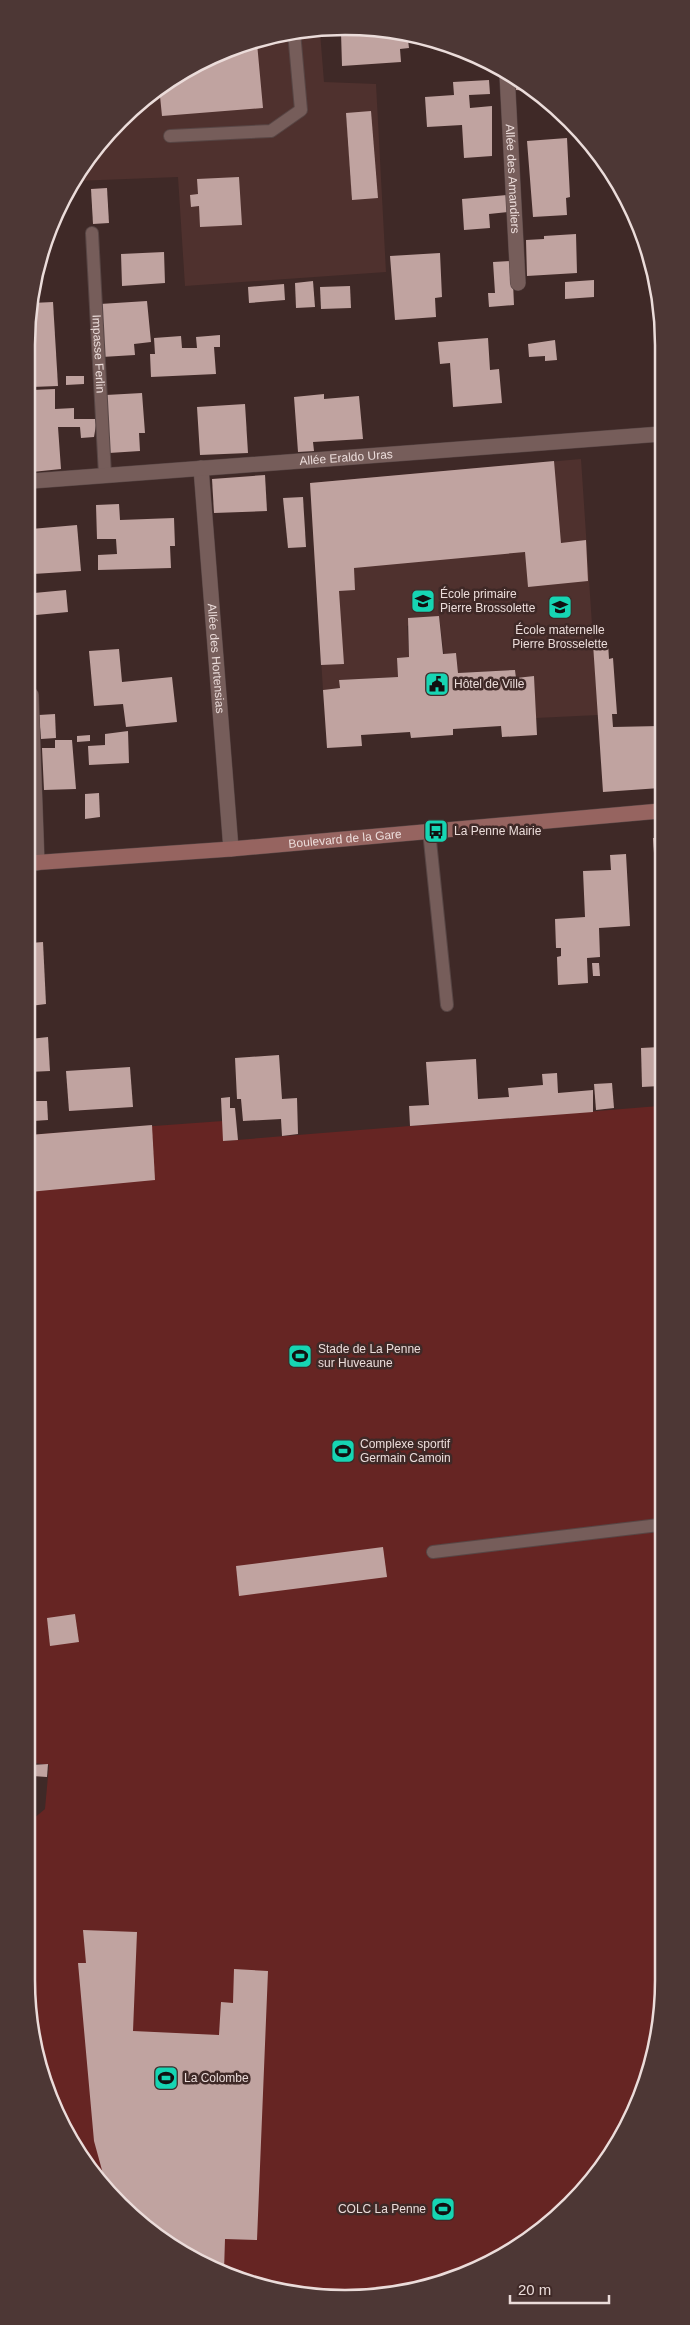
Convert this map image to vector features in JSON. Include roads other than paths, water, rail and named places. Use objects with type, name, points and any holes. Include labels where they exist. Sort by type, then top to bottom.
[{"type":"main road","name":"Boulevard de la Gare","points":[[35,863],[231,849],[655,811]]},
{"type":"street","name":"Allée des Amandiers","points":[[507,81],[518,283]]},
{"type":"street","name":"Allée Eraldo Uras","points":[[35,481],[655,434]]},
{"type":"street","name":"Allée des Hortensias","points":[[201,468],[231,849]]},
{"type":"lane","points":[[170,136],[271,130],[301,110],[295,40]]},
{"type":"lane","name":"Impasse Ferlin","points":[[92,233],[105,475]]},
{"type":"lane","points":[[429,831],[447,1005]]},
{"type":"lane","points":[[433,1552],[655,1525]]},
{"type":"place","name":"École primaire Pierre Brossolette","points":[[423,601]]},
{"type":"place","name":"École maternelle Pierre Brosselette","points":[[560,607]]},
{"type":"place","name":"Hôtel de Ville","points":[[437,684]]},
{"type":"place","name":"La Penne Mairie","points":[[436,831]]},
{"type":"place","name":"Stade de La Penne sur Huveaune","points":[[300,1356]]},
{"type":"place","name":"Complexe sportif Germain Camoin","points":[[343,1451]]},
{"type":"place","name":"La Colombe","points":[[166,2078]]},
{"type":"place","name":"COLC La Penne","points":[[443,2209]]}]
